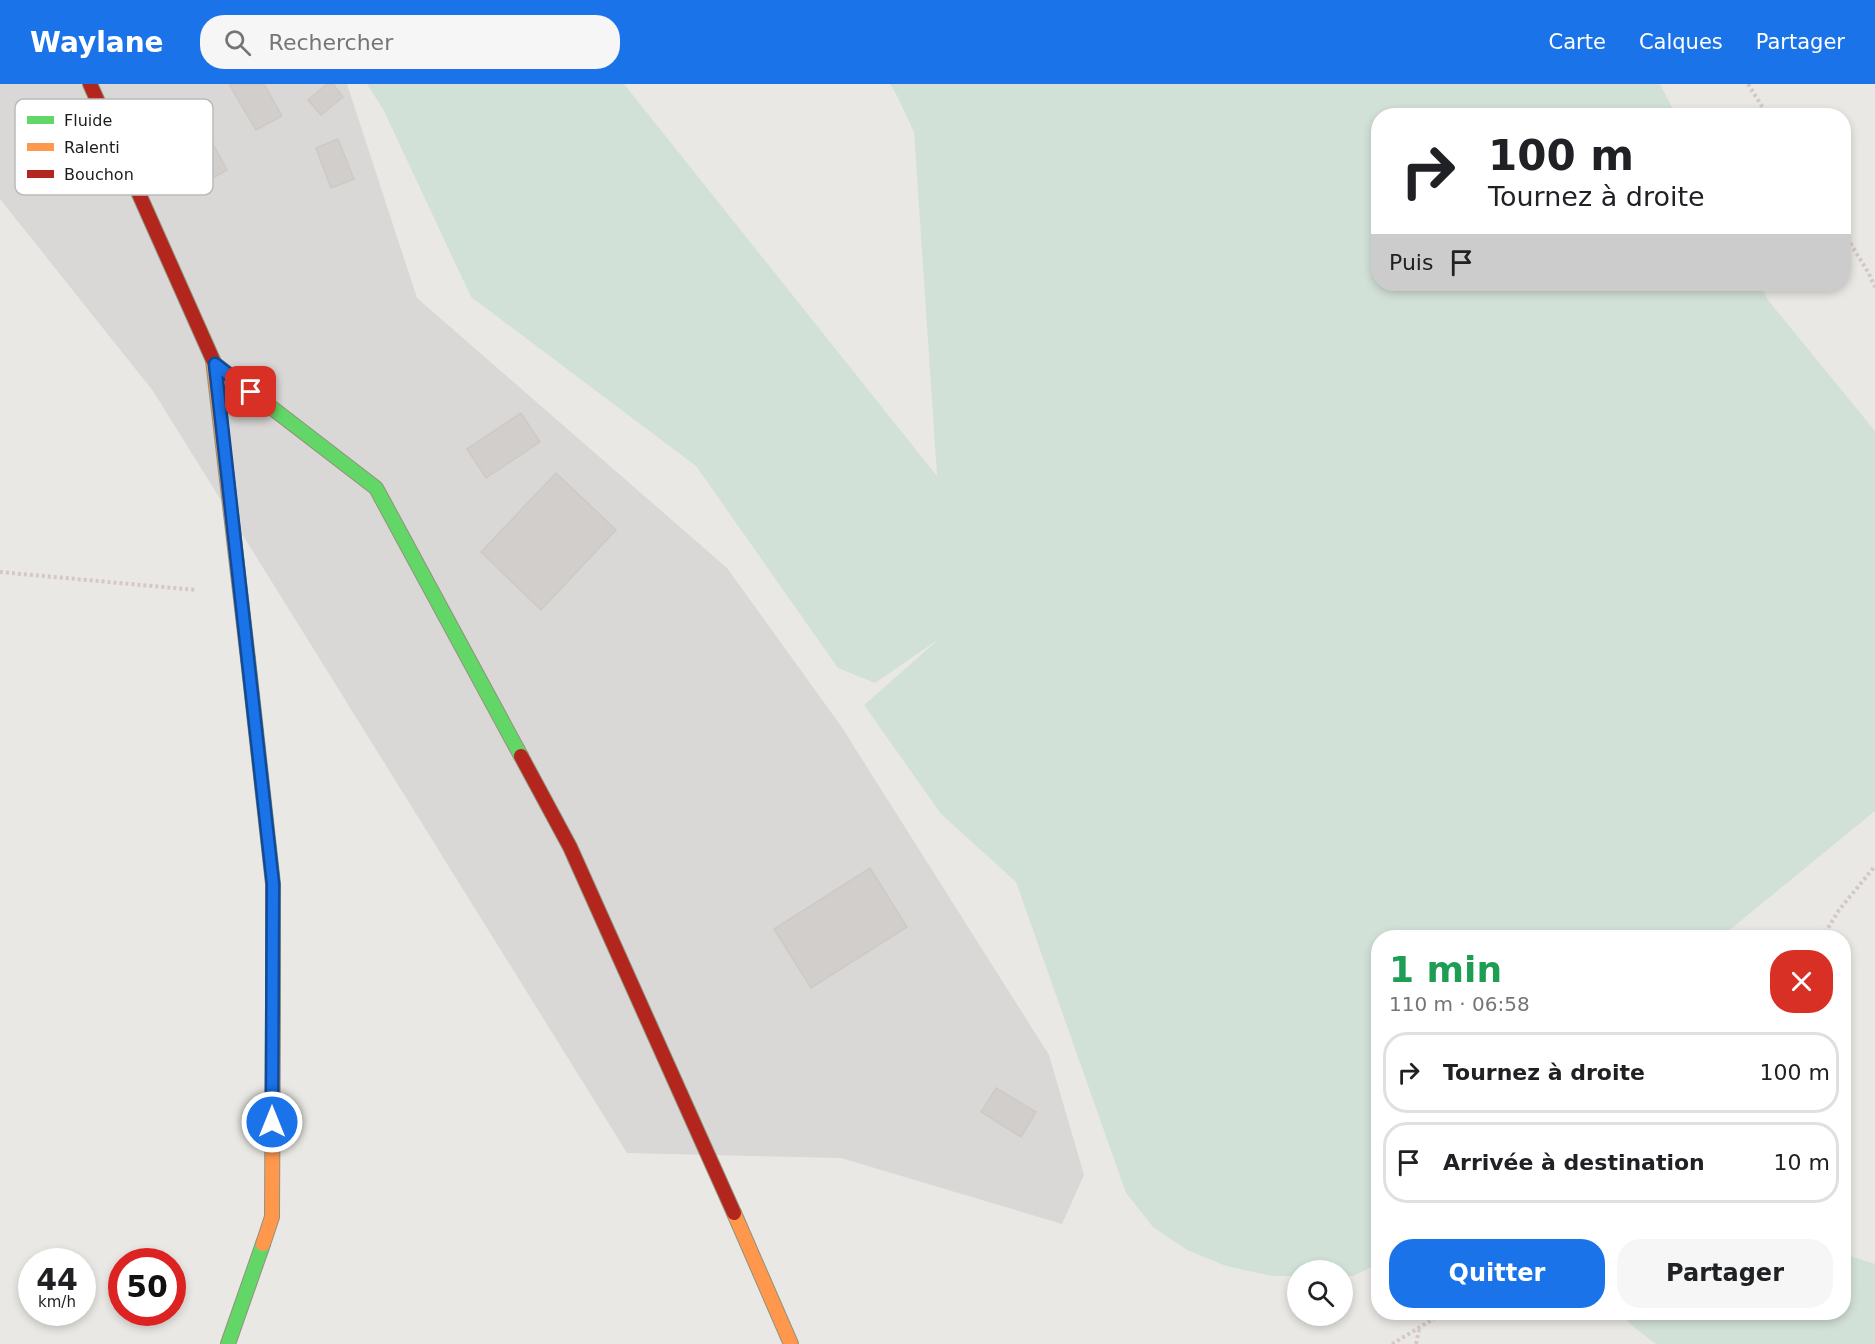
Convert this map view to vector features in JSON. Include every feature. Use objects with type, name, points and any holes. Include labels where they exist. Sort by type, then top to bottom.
[{"type":"main road","points":[[90,84],[97,99]]},
{"type":"main road","points":[[140,195],[215,364],[273,884],[272,1217],[228,1344]]},
{"type":"main road","points":[[215,364],[376,488],[570,847],[727,1197],[790,1344]]},
{"type":"path","points":[[1748,84],[1763,108]]},
{"type":"path","points":[[1851,244],[1875,287]]},
{"type":"path","points":[[0,572],[240,594]]},
{"type":"path","points":[[1827,930],[1839,909],[1875,866]]},
{"type":"path","points":[[1392,1344],[1433,1320]]},
{"type":"path","points":[[1416,1344],[1419,1329]]},
{"type":"shaded area","points":[[0,84],[347,84],[417,298],[727,568],[841,726],[1049,1055],[1084,1175],[1062,1224],[841,1158],[627,1153],[153,391],[0,199]]},
{"type":"shaded area","points":[[367,84],[624,84],[937,476],[914,132],[890,84],[1660,84],[1672,108],[1371,108],[1371,291],[1764,291],[1768,300],[1875,431],[1875,811],[1730,930],[1371,930],[1371,1267],[1353,1276],[1353,1260],[1287,1260],[1287,1276],[1271,1276],[1226,1266],[1187,1250],[1153,1227],[1126,1193],[1016,882],[941,814],[864,705],[939,639],[875,683],[838,668],[696,466],[471,297],[383,109]]},
{"type":"shaded area","points":[[1851,1256],[1875,1264],[1875,1344],[1656,1344],[1626,1320],[1851,1320]]},
{"type":"building","points":[[229,84],[264,84],[282,116],[256,130]]},
{"type":"building","points":[[327,84],[333,84],[343,97],[321,115],[308,100]]},
{"type":"building","points":[[338,139],[354,179],[331,188],[316,148]]},
{"type":"building","points":[[213,144],[227,170],[213,178]]},
{"type":"building","points":[[521,413],[540,442],[486,478],[467,449]]},
{"type":"building","points":[[556,473],[616,530],[541,610],[481,552]]},
{"type":"building","points":[[870,868],[907,927],[811,988],[774,929]]},
{"type":"building","points":[[996,1088],[1036,1112],[1021,1137],[981,1112]]},
{"type":"traffic: fast","points":[[215,364],[376,488],[521,756]]},
{"type":"traffic: fast","points":[[248,659],[273,884],[273,1008]]},
{"type":"traffic: fast","points":[[228,1344],[263,1244]]},
{"type":"traffic: slow","points":[[213,360],[248,659]]},
{"type":"traffic: slow","points":[[263,1244],[272,1217],[273,1008]]},
{"type":"traffic: slow","points":[[734,1213],[791,1344]]},
{"type":"traffic: jam","points":[[90,84],[97,99]]},
{"type":"traffic: jam","points":[[139,195],[213,360]]},
{"type":"traffic: jam","points":[[521,756],[570,847],[734,1213]]},
{"type":"route","points":[[251,392],[215,364],[273,884],[272,1122]]}]
